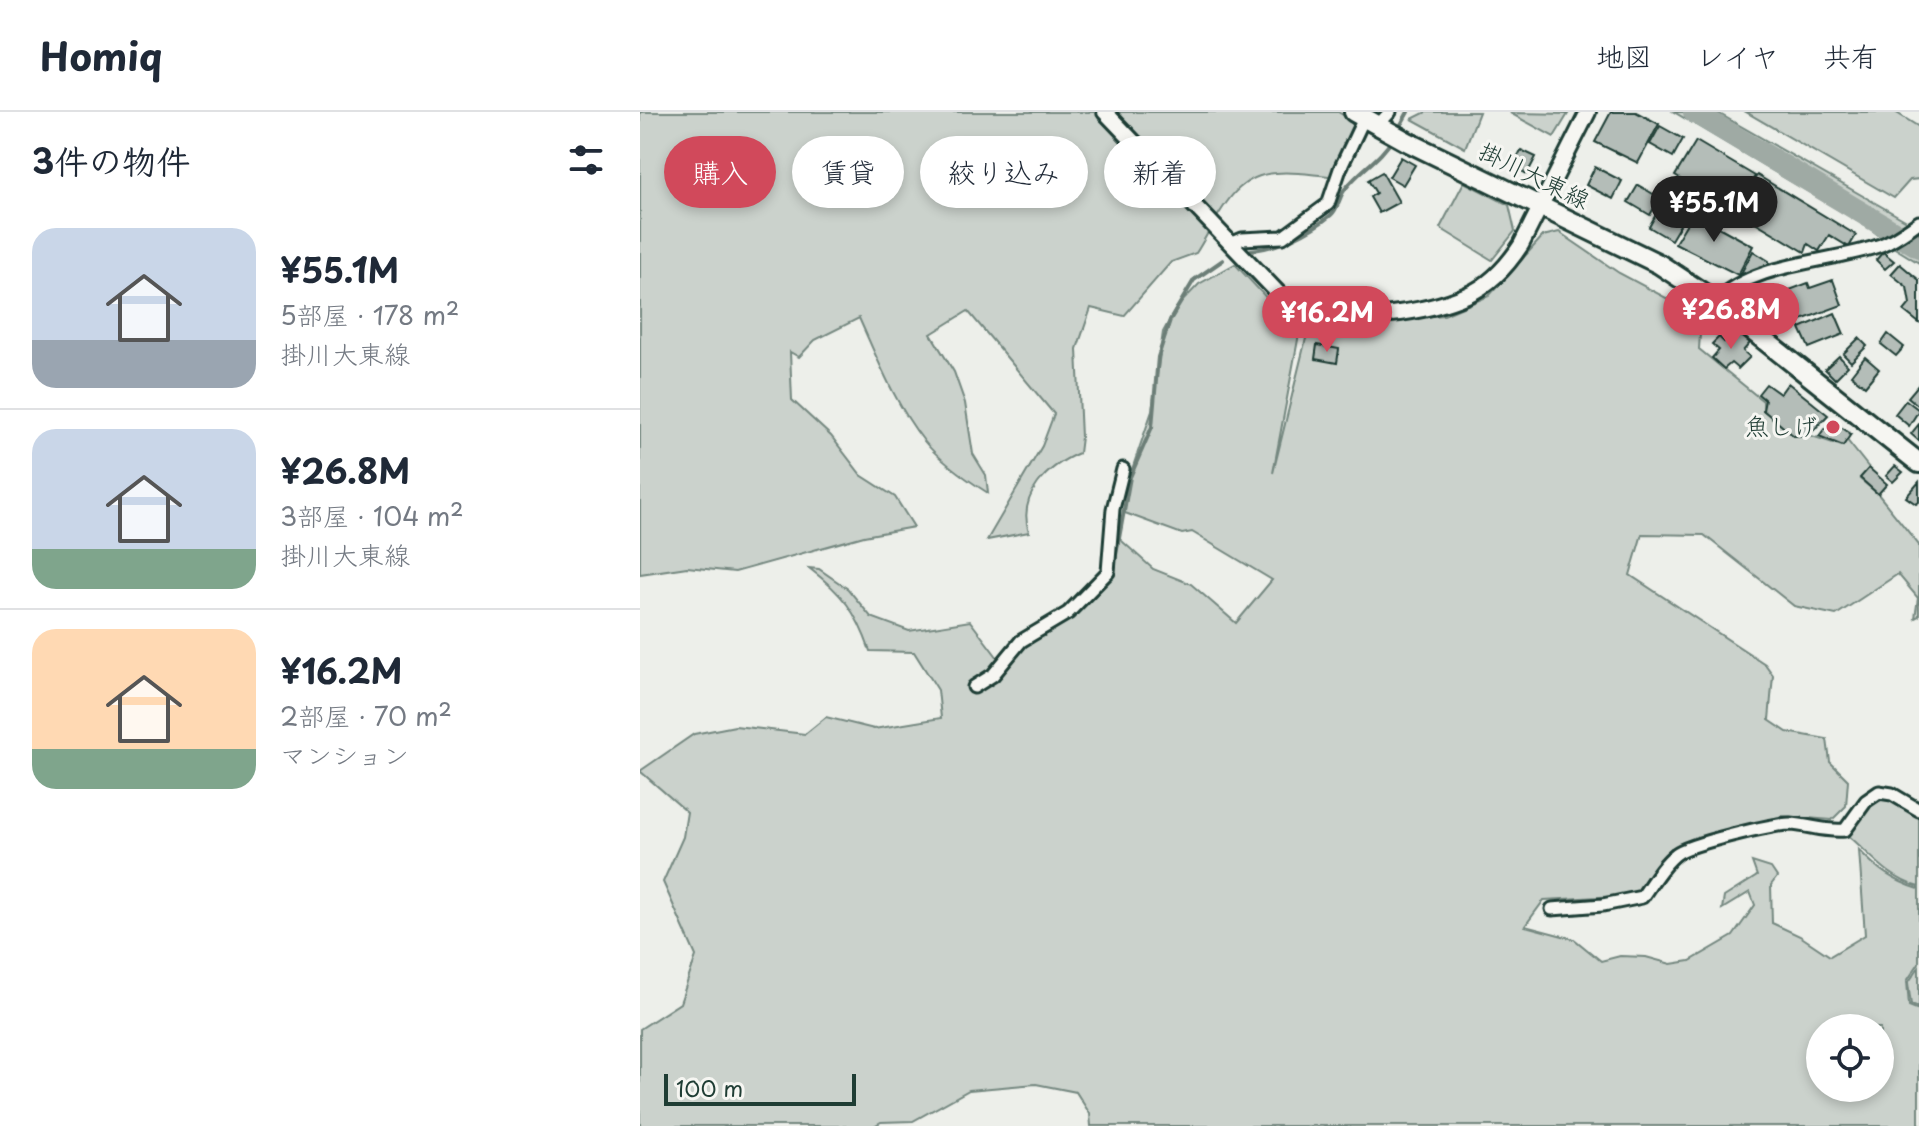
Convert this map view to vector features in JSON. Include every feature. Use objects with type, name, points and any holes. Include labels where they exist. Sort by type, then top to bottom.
[{"type":"main road","name":"掛川大東線","points":[[1372,118],[1408,142],[1659,264],[1715,301],[1919,463]]},
{"type":"street","points":[[1105,112],[1280,295],[1310,309],[1344,315],[1390,314],[1432,307],[1461,297],[1490,281],[1511,260],[1588,112]]},
{"type":"street","points":[[1230,244],[1242,239],[1283,237],[1328,204],[1340,169],[1372,118]]},
{"type":"street","points":[[1715,301],[1733,286],[1790,266],[1883,244],[1914,226]]},
{"type":"street","points":[[974,687],[993,675],[1021,641],[1068,613],[1108,572],[1113,509],[1123,469]]},
{"type":"street","points":[[1552,909],[1603,905],[1642,897],[1667,862],[1689,847],[1773,825],[1792,824],[1821,831],[1845,830],[1866,801],[1879,792],[1892,794],[1919,810]]},
{"type":"shaded area","points":[[640,112],[1338,112],[1353,121],[1332,176],[1283,173],[1261,176],[1247,182],[1227,202],[1196,253],[1171,262],[1124,316],[1091,308],[1077,349],[1079,453],[1046,474],[1031,494],[1026,519],[1029,532],[987,540],[1042,446],[1054,414],[968,311],[931,334],[954,372],[965,403],[973,454],[986,475],[988,493],[945,463],[924,441],[896,397],[859,318],[815,340],[799,357],[790,352],[792,400],[831,436],[861,475],[895,497],[914,527],[864,536],[735,572],[687,567],[640,574]]},
{"type":"shaded area","points":[[1426,112],[1479,112],[1465,148],[1412,119]]},
{"type":"shaded area","points":[[1674,112],[1716,112],[1919,228],[1919,263],[1872,230]]},
{"type":"shaded area","points":[[1746,112],[1895,112],[1919,127],[1919,179],[1910,180],[1894,198]]},
{"type":"shaded area","points":[[1510,113],[1568,114],[1554,137]]},
{"type":"shaded area","points":[[1464,182],[1509,205],[1515,231],[1492,260],[1440,228]]},
{"type":"shaded area","points":[[1559,232],[1619,273],[1689,310],[1701,320],[1699,349],[1763,401],[1763,410],[1794,436],[1809,435],[1842,446],[1846,439],[1869,468],[1860,479],[1878,494],[1919,545],[1919,616],[1915,618],[1918,598],[1898,574],[1836,615],[1794,606],[1704,535],[1642,534],[1630,575],[1765,664],[1773,675],[1769,720],[1787,732],[1827,739],[1830,762],[1848,780],[1846,806],[1832,820],[1782,816],[1671,848],[1637,895],[1544,900],[1525,926],[1574,939],[1601,961],[1620,956],[1646,957],[1671,964],[1690,961],[1733,936],[1755,905],[1750,892],[1722,909],[1724,897],[1757,876],[1752,862],[1771,868],[1777,877],[1771,885],[1772,923],[1800,936],[1830,956],[1865,935],[1859,850],[1886,874],[1919,889],[1919,963],[1907,981],[1909,1006],[1919,1010],[1919,1126],[1091,1126],[1090,1114],[1076,1092],[1036,1084],[969,1090],[913,1121],[881,1122],[874,1126],[640,1126],[640,1029],[680,1003],[696,956],[663,882],[683,837],[687,812],[640,771],[694,734],[735,726],[805,734],[826,717],[874,729],[941,718],[938,690],[914,652],[870,651],[847,604],[809,568],[819,569],[848,589],[871,617],[909,631],[970,621],[998,658],[1068,613],[1108,572],[1112,532],[1153,569],[1191,584],[1236,623],[1272,580],[1192,532],[1182,534],[1125,513],[1127,484],[1152,411],[1163,332],[1176,308],[1199,284],[1235,264],[1272,304],[1302,318],[1273,473],[1311,318],[1346,324],[1444,315],[1489,296],[1543,236]]},
{"type":"shaded area","points":[[1885,798],[1919,815],[1919,887],[1889,872],[1849,836],[1868,807]]},
{"type":"shaded area","points":[[1919,967],[1919,1008],[1911,1005],[1908,983]]},
{"type":"building","points":[[1611,112],[1636,112],[1659,124],[1638,163],[1595,142]]},
{"type":"building","points":[[1660,126],[1683,139],[1673,157],[1650,144]]},
{"type":"building","points":[[1696,141],[1755,176],[1734,211],[1675,176]]},
{"type":"building","points":[[1521,150],[1536,157],[1527,174],[1513,166]]},
{"type":"building","points":[[1401,157],[1415,165],[1403,185],[1389,177]]},
{"type":"building","points":[[1595,167],[1622,181],[1613,199],[1586,185]]},
{"type":"building","points":[[1382,172],[1399,202],[1379,213],[1370,197],[1376,193],[1368,180]]},
{"type":"building","points":[[1757,175],[1856,235],[1849,247],[1829,235],[1819,251],[1808,244],[1805,252],[1735,210]]},
{"type":"building","points":[[1638,185],[1660,198],[1650,215],[1628,202]]},
{"type":"building","points":[[1664,200],[1687,213],[1671,240],[1649,227]]},
{"type":"building","points":[[1693,213],[1753,246],[1738,275],[1675,243]]},
{"type":"building","points":[[1753,251],[1769,264],[1739,277]]},
{"type":"building","points":[[1883,252],[1894,261],[1885,269],[1876,260]]},
{"type":"building","points":[[1900,264],[1919,280],[1919,323],[1904,311],[1910,304],[1907,287],[1891,274]]},
{"type":"building","points":[[1833,280],[1842,305],[1777,329],[1768,305],[1774,303],[1771,297],[1808,283],[1810,288]]},
{"type":"building","points":[[1835,313],[1844,334],[1809,348],[1800,328]]},
{"type":"building","points":[[1735,329],[1750,343],[1743,351],[1750,357],[1738,369],[1731,363],[1724,369],[1712,358],[1719,350],[1712,344],[1719,337],[1724,342]]},
{"type":"building","points":[[1888,334],[1904,347],[1896,356],[1881,344]]},
{"type":"building","points":[[1859,338],[1867,346],[1851,362],[1843,354]]},
{"type":"building","points":[[1317,345],[1339,349],[1337,363],[1315,359]]},
{"type":"building","points":[[1839,356],[1848,366],[1835,379],[1825,369]]},
{"type":"building","points":[[1865,357],[1879,369],[1865,386],[1851,375]]},
{"type":"building","points":[[1788,383],[1828,415],[1809,435],[1794,436],[1763,410],[1765,400],[1758,394],[1766,384],[1780,394]]},
{"type":"building","points":[[1919,384],[1919,406],[1908,397]]},
{"type":"building","points":[[1906,400],[1919,410],[1909,426],[1895,414]]},
{"type":"building","name":"魚しげ","points":[[1831,420],[1851,434],[1843,446],[1819,436]]},
{"type":"building","points":[[1919,424],[1919,441],[1911,434]]},
{"type":"building","points":[[1895,466],[1903,472],[1893,482],[1886,476]]},
{"type":"building","points":[[1869,468],[1887,484],[1878,494],[1860,478]]},
{"type":"building","points":[[1919,482],[1919,502],[1916,504],[1906,497]]},
{"type":"waterway","points":[[1398,130],[1408,112]]},
{"type":"waterway","points":[[1694,112],[1919,247]]},
{"type":"waterway","points":[[1251,250],[1293,238],[1331,215],[1344,191],[1393,138]]},
{"type":"waterway","points":[[1114,566],[1130,477],[1152,427],[1158,357],[1170,320],[1194,280],[1223,260]]},
{"type":"place","name":"魚しげ","points":[[1833,427]]}]
